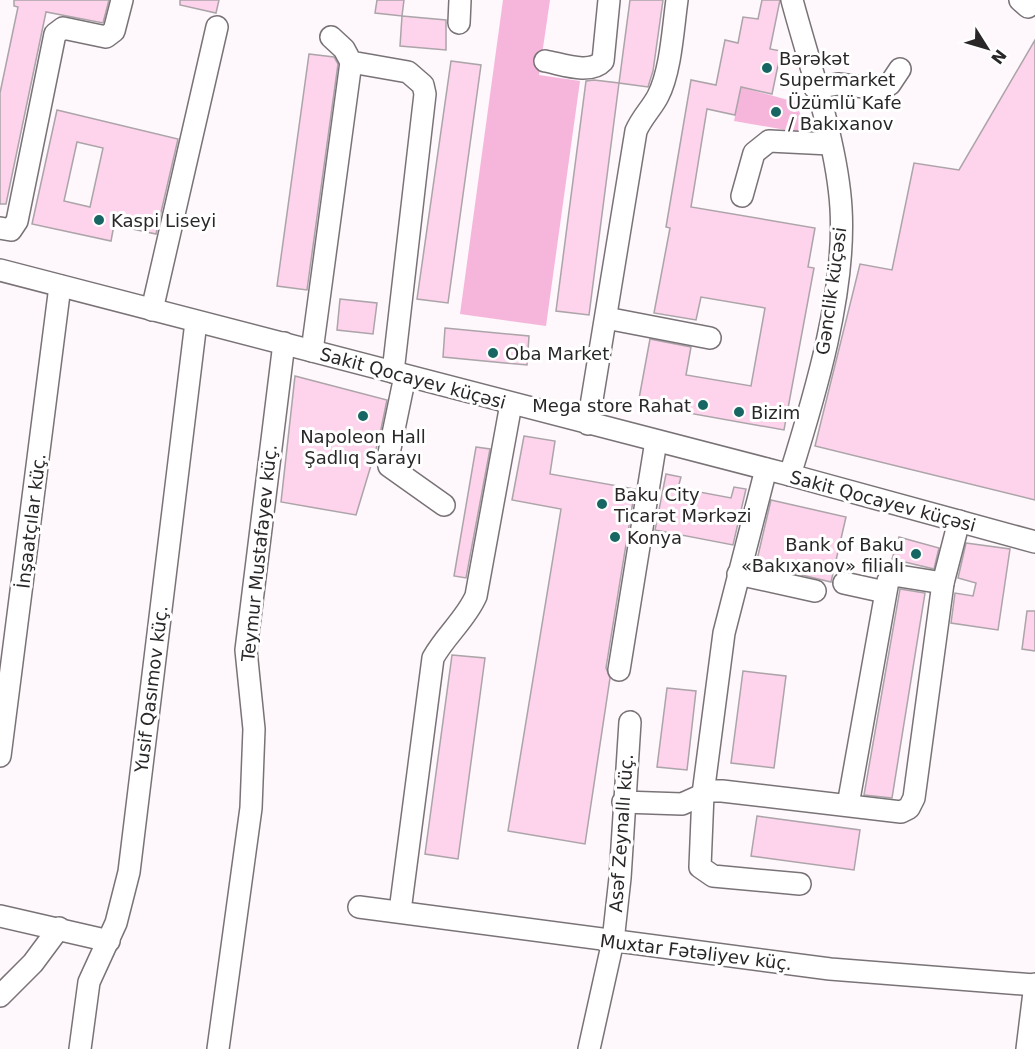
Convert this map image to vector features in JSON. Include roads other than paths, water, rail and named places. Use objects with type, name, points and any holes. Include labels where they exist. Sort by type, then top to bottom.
[{"type":"street","points":[[0,228],[11,230],[17,221],[55,34],[63,28],[106,37],[114,31],[122,0]]},
{"type":"street","points":[[459,23],[460,0]]},
{"type":"street","points":[[545,61],[591,68],[598,66],[603,61],[609,0]]},
{"type":"street","points":[[588,424],[636,131],[642,117],[658,96],[664,79],[677,0]]},
{"type":"street","name":"Gənclik küçəsi","points":[[790,475],[824,356],[838,270],[841,208],[830,144],[792,0]]},
{"type":"street","points":[[152,310],[217,27]]},
{"type":"street","points":[[312,351],[351,62],[344,49],[331,37]]},
{"type":"street","points":[[351,62],[408,72],[418,78],[425,94],[399,374],[388,458],[389,466],[444,505]]},
{"type":"street","points":[[815,88],[850,84],[882,89],[890,84],[900,69]]},
{"type":"street","points":[[742,196],[754,153],[769,141],[830,144]]},
{"type":"street","name":"Sakit Qocayev küçəsi","points":[[0,270],[790,475],[1035,542]]},
{"type":"street","name":"İnşaatçılar küç.","points":[[0,756],[60,286]]},
{"type":"street","points":[[606,318],[710,338]]},
{"type":"street","name":"Yusif Qasımov küç.","points":[[80,1049],[89,982],[97,961],[109,941],[125,895],[129,872],[196,322]]},
{"type":"street","name":"Teymur Mustafayev küç.","points":[[218,1049],[251,808],[254,729],[246,650],[284,343]]},
{"type":"street","points":[[400,912],[433,658],[443,641],[470,610],[476,596],[511,404]]},
{"type":"street","points":[[619,670],[656,441]]},
{"type":"street","points":[[766,469],[724,633],[703,794],[700,867],[705,873],[713,876],[800,885]]},
{"type":"street","points":[[623,802],[682,804],[703,794],[722,791],[901,812],[909,808],[914,798],[943,583],[959,521]]},
{"type":"street","points":[[738,574],[815,591]]},
{"type":"street","points":[[848,805],[885,592],[893,575],[943,583]]},
{"type":"street","points":[[844,583],[885,592]]},
{"type":"street","name":"Asəf Zeynallı küç.","points":[[589,1049],[613,941],[620,878],[623,802],[630,722]]},
{"type":"street","name":"Muxtar Fətəliyev küç.","points":[[359,907],[830,969],[1035,985]]},
{"type":"street","points":[[0,916],[109,941]]},
{"type":"street","points":[[0,996],[33,963],[58,928]]},
{"type":"street","points":[[1027,1049],[1033,1020],[1035,985]]},
{"type":"place","name":"Bərəkət Supermarket","points":[[767,68]]},
{"type":"place","name":"Üzümlü Kafe / Bakıxanov","points":[[776,112]]},
{"type":"place","name":"Kaspi Liseyi","points":[[99,220]]},
{"type":"place","name":"Oba Market","points":[[493,353]]},
{"type":"place","name":"Mega store Rahat","points":[[703,405]]},
{"type":"place","name":"Bizim","points":[[739,412]]},
{"type":"place","name":"Napoleon Hall Şadlıq Sarayı","points":[[363,416]]},
{"type":"place","name":"Baku City Ticarət Mərkəzi","points":[[602,504]]},
{"type":"place","name":"Konya","points":[[615,537]]},
{"type":"place","name":"Bank of Baku «Bakıxanov» filialı","points":[[916,554]]}]
